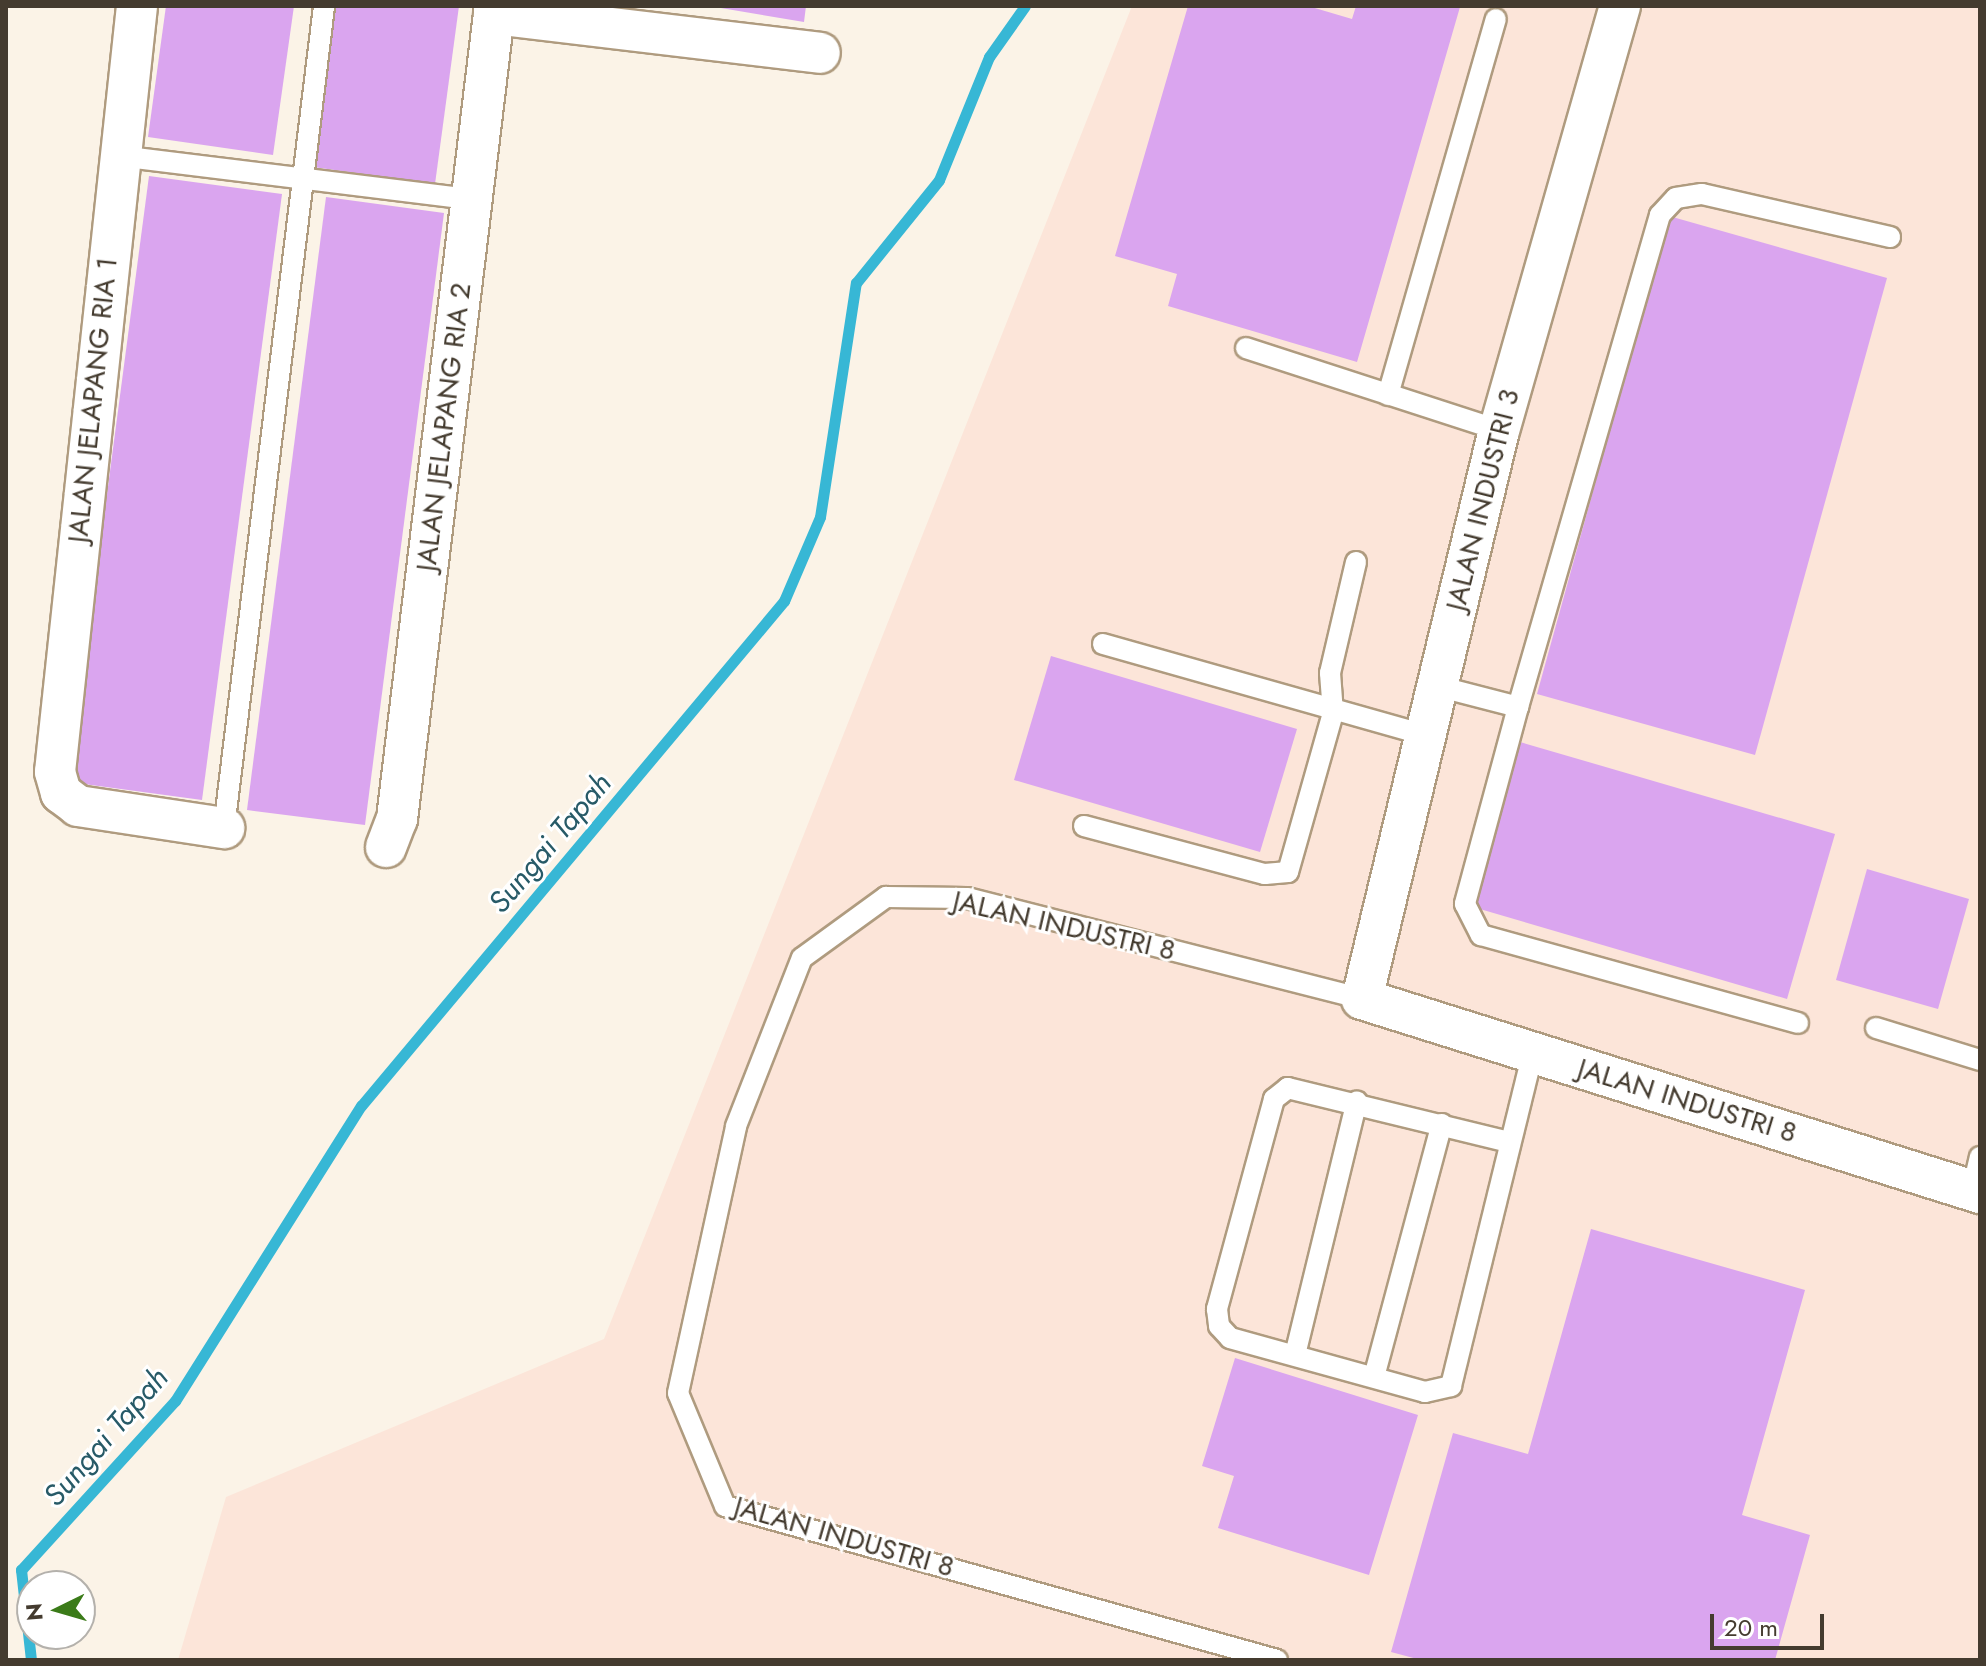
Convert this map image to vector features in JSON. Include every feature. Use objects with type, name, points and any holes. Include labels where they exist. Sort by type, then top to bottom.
[{"type":"street","name":"JALAN JELAPANG RIA 1","points":[[137,6],[55,772],[61,793],[78,806],[224,828]]},
{"type":"street","name":"JALAN INDUSTRI 3","points":[[1362,999],[1499,430],[1620,6]]},
{"type":"street","points":[[495,10],[820,53]]},
{"type":"street","name":"JALAN JELAPANG RIA 2","points":[[386,847],[397,819],[495,10]]},
{"type":"street","name":"JALAN INDUSTRI 8","points":[[1362,999],[1533,1053],[1977,1180]]},
{"type":"lane","points":[[224,828],[324,6]]},
{"type":"lane","points":[[1388,395],[1496,19]]},
{"type":"lane","points":[[119,156],[471,199]]},
{"type":"lane","points":[[1798,1023],[1481,935],[1465,904],[1518,707],[1660,215],[1676,198],[1702,194],[1890,237]]},
{"type":"lane","points":[[1246,348],[1499,430]]},
{"type":"lane","points":[[1084,826],[1265,874],[1288,872],[1333,713],[1330,673],[1356,562]]},
{"type":"lane","points":[[1103,644],[1333,713],[1425,735]]},
{"type":"lane","points":[[1437,686],[1518,707]]},
{"type":"lane","name":"JALAN INDUSTRI 8","points":[[1277,1660],[725,1506],[678,1393],[736,1126],[802,958],[886,897],[967,898],[1362,999]]},
{"type":"lane","points":[[1876,1028],[1980,1060]]},
{"type":"lane","points":[[1509,1142],[1301,1086],[1274,1099],[1217,1309],[1230,1338],[1438,1393],[1451,1386],[1533,1053]]},
{"type":"lane","points":[[1295,1355],[1357,1101]]},
{"type":"lane","points":[[1374,1377],[1442,1124]]},
{"type":"shaded area","points":[[1132,6],[1980,6],[1980,1660],[178,1660],[226,1497],[604,1339]]},
{"type":"building","points":[[166,6],[294,6],[273,155],[148,137]]},
{"type":"building","points":[[335,6],[459,6],[435,184],[313,167]]},
{"type":"building","points":[[709,6],[806,6],[804,22]]},
{"type":"building","points":[[1188,6],[1308,6],[1352,19],[1356,6],[1460,7],[1357,362],[1168,306],[1177,274],[1115,256]]},
{"type":"building","points":[[149,176],[282,194],[202,800],[69,782]]},
{"type":"building","points":[[326,197],[444,213],[365,825],[247,810]]},
{"type":"building","points":[[1669,216],[1887,278],[1755,755],[1537,694]]},
{"type":"building","points":[[1051,656],[1297,729],[1260,852],[1014,780]]},
{"type":"building","points":[[1520,742],[1835,834],[1787,999],[1473,907]]},
{"type":"building","points":[[1867,869],[1969,899],[1938,1009],[1836,980]]},
{"type":"building","points":[[1591,1229],[1805,1290],[1742,1515],[1810,1535],[1775,1660],[1421,1660],[1391,1652],[1453,1433],[1528,1454]]},
{"type":"building","points":[[1235,1358],[1418,1415],[1369,1575],[1218,1528],[1234,1476],[1202,1466]]},
{"type":"waterway","name":"Sungai Tapah","points":[[31,1660],[21,1570],[175,1401],[361,1106],[784,601],[820,517],[856,283],[939,180],[989,57],[1025,6]]}]
